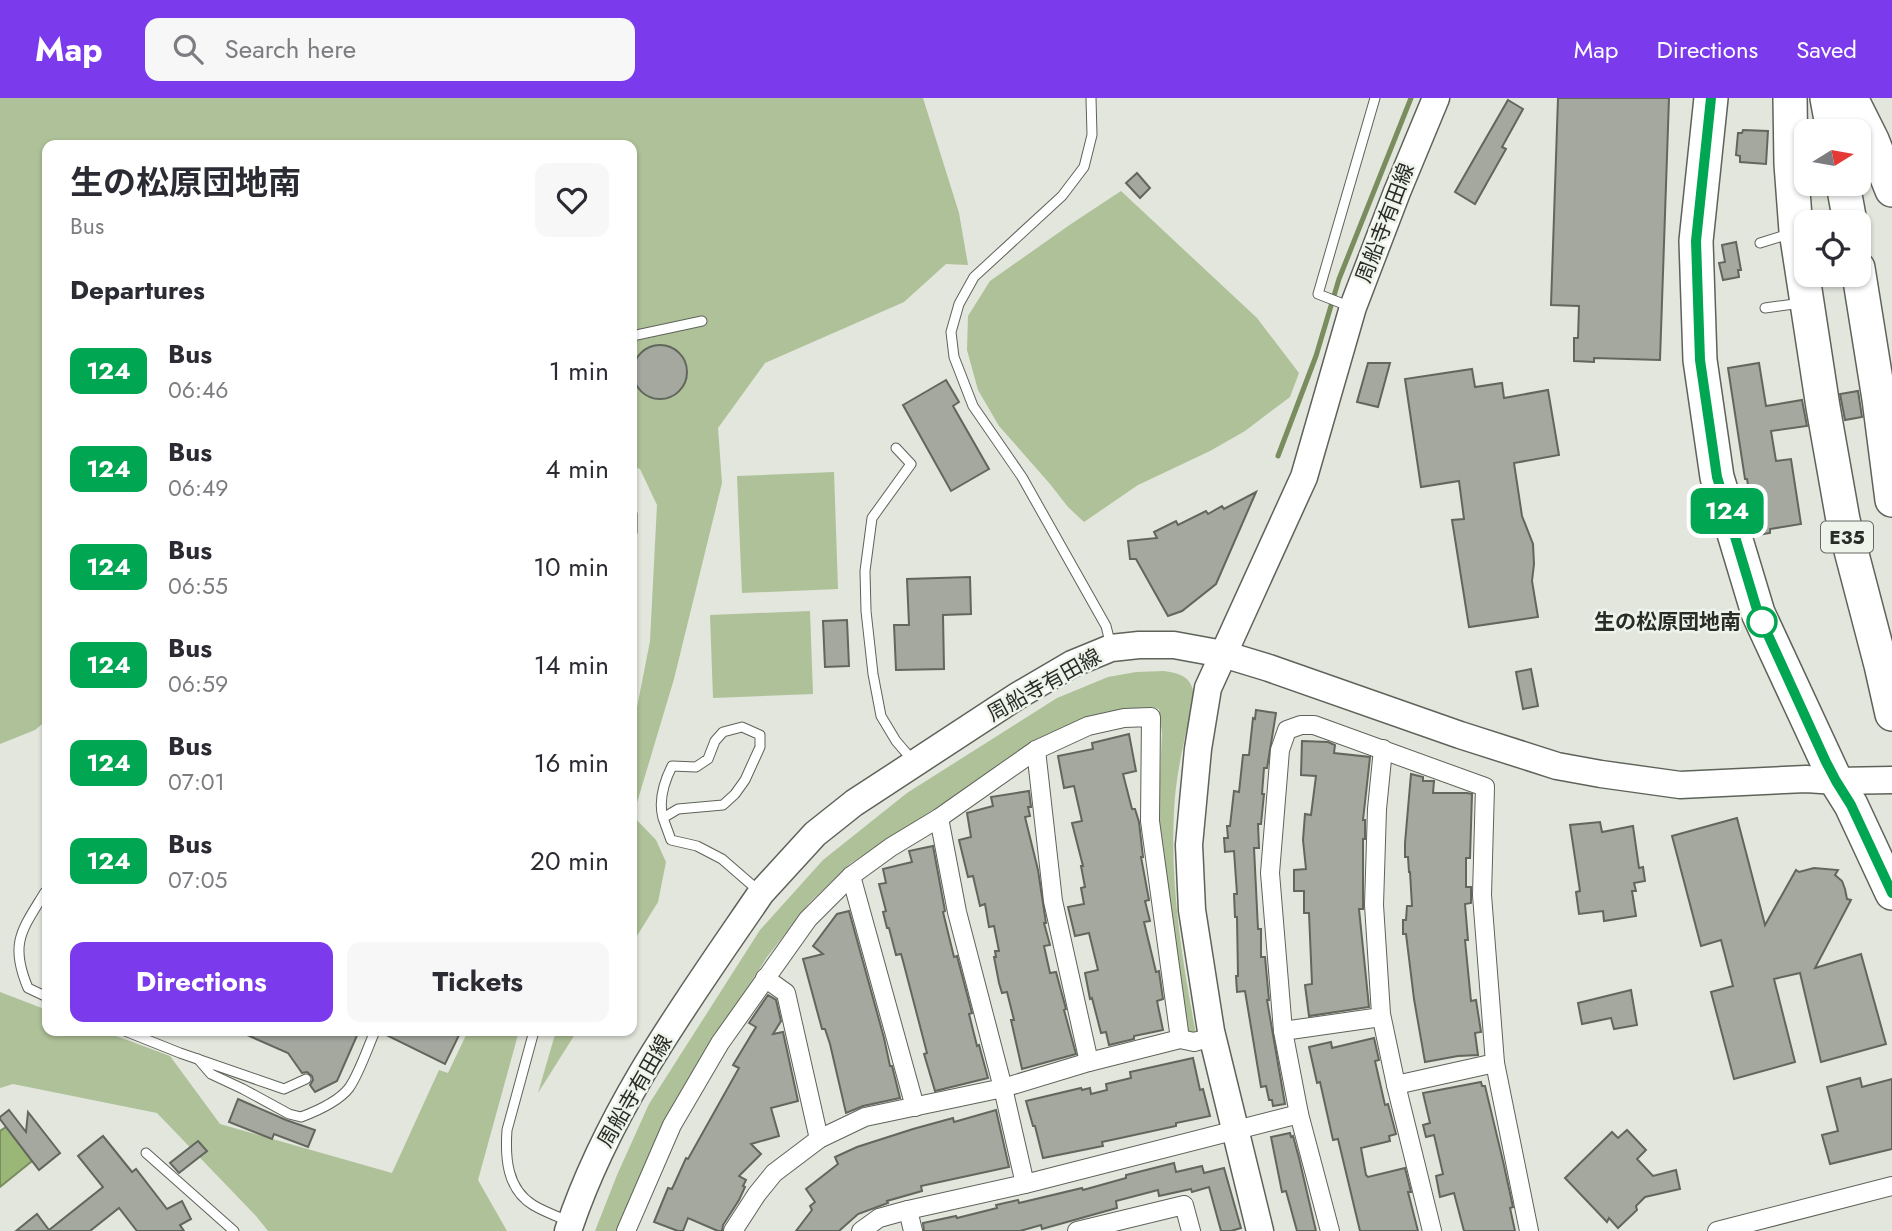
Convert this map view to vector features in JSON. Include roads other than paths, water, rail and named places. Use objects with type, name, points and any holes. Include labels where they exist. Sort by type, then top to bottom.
[{"type":"highway","points":[[1711,98],[1696,241],[1700,360],[1717,477],[1758,613],[1836,781],[1851,805],[1892,893]]},
{"type":"highway","name":"E35","points":[[1790,98],[1794,210]]},
{"type":"highway","points":[[1827,98],[1831,119]]},
{"type":"highway","points":[[1851,98],[1892,190]]},
{"type":"highway","points":[[1863,98],[1872,140]]},
{"type":"highway","name":"E35","points":[[1804,287],[1843,520],[1892,715]]},
{"type":"highway","name":"E35","points":[[1861,287],[1892,500]]},
{"type":"main road","name":"周船寺有田線","points":[[569,1227],[589,1173],[643,1072],[761,893],[815,834],[854,803],[1019,695],[1072,664],[1111,648],[1139,645],[1174,645],[1223,654],[1304,477],[1353,307],[1436,98]]},
{"type":"main road","points":[[1260,1231],[1213,1037],[1192,910],[1189,845],[1198,749],[1208,688],[1223,654],[1557,766],[1680,785],[1806,779],[1892,780]]},
{"type":"street","points":[[632,1229],[672,1125],[720,1042],[808,919],[851,876],[891,847],[939,818],[1036,750],[1088,726],[1124,718],[1152,717],[1150,821],[1180,1039]]},
{"type":"street","points":[[1330,1231],[1299,1115],[1283,1031],[1270,873],[1280,750],[1287,730],[1301,725],[1314,725],[1485,787],[1482,895],[1495,1063],[1529,1231]]},
{"type":"street","points":[[1383,749],[1377,809],[1374,905],[1381,1017],[1432,1231]]},
{"type":"street","points":[[1036,750],[1054,901],[1089,1062]]},
{"type":"street","points":[[939,818],[957,912],[1025,1184]]},
{"type":"street","points":[[851,876],[915,1107]]},
{"type":"street","points":[[765,978],[786,993],[819,1139]]},
{"type":"street","points":[[1283,1031],[1381,1017]]},
{"type":"street","points":[[733,1231],[774,1173],[819,1139],[865,1117],[1003,1088],[1089,1062],[1180,1039],[1194,1042],[1213,1037]]},
{"type":"street","points":[[1396,1085],[1495,1063]]},
{"type":"street","points":[[861,1231],[879,1218],[908,1210],[1025,1184],[1299,1115]]},
{"type":"street","points":[[1717,1231],[1892,1186]]},
{"type":"street","points":[[1076,1231],[1097,1229],[1184,1205],[1191,1231]]},
{"type":"street","points":[[908,1210],[913,1231]]},
{"type":"lane","points":[[1091,98],[1092,135],[1084,167],[1062,196],[974,277],[959,304],[951,332],[954,357],[973,406],[1022,477],[1106,626],[1111,648]]},
{"type":"lane","points":[[1353,307],[1318,294],[1375,98]]},
{"type":"lane","points":[[1760,243],[1794,232]]},
{"type":"lane","points":[[1765,308],[1806,303]]},
{"type":"lane","points":[[637,335],[702,321]]},
{"type":"lane","points":[[896,448],[911,464],[872,518],[865,571],[866,611],[881,716],[896,741],[915,763]]},
{"type":"lane","points":[[663,818],[678,809],[723,804],[735,794],[745,780],[760,747],[760,735],[742,727],[723,732],[715,741],[708,759],[696,767],[672,766],[664,782],[661,809],[663,818],[671,841],[696,846],[722,859],[761,893]]},
{"type":"lane","points":[[42,897],[18,942],[18,949],[28,988],[42,995]]},
{"type":"lane","points":[[138,1036],[284,1089],[306,1079]]},
{"type":"lane","points":[[198,1059],[211,1074],[289,1114],[301,1117],[342,1095],[350,1086],[373,1036]]},
{"type":"lane","points":[[533,1036],[507,1130],[505,1147],[508,1168],[516,1191],[531,1204],[569,1227]]},
{"type":"lane","points":[[146,1153],[234,1231]]},
{"type":"waterway","points":[[1278,456],[1316,356],[1339,279],[1411,98]]},
{"type":"place","name":"生の松原団地南","points":[[1762,622]]}]
